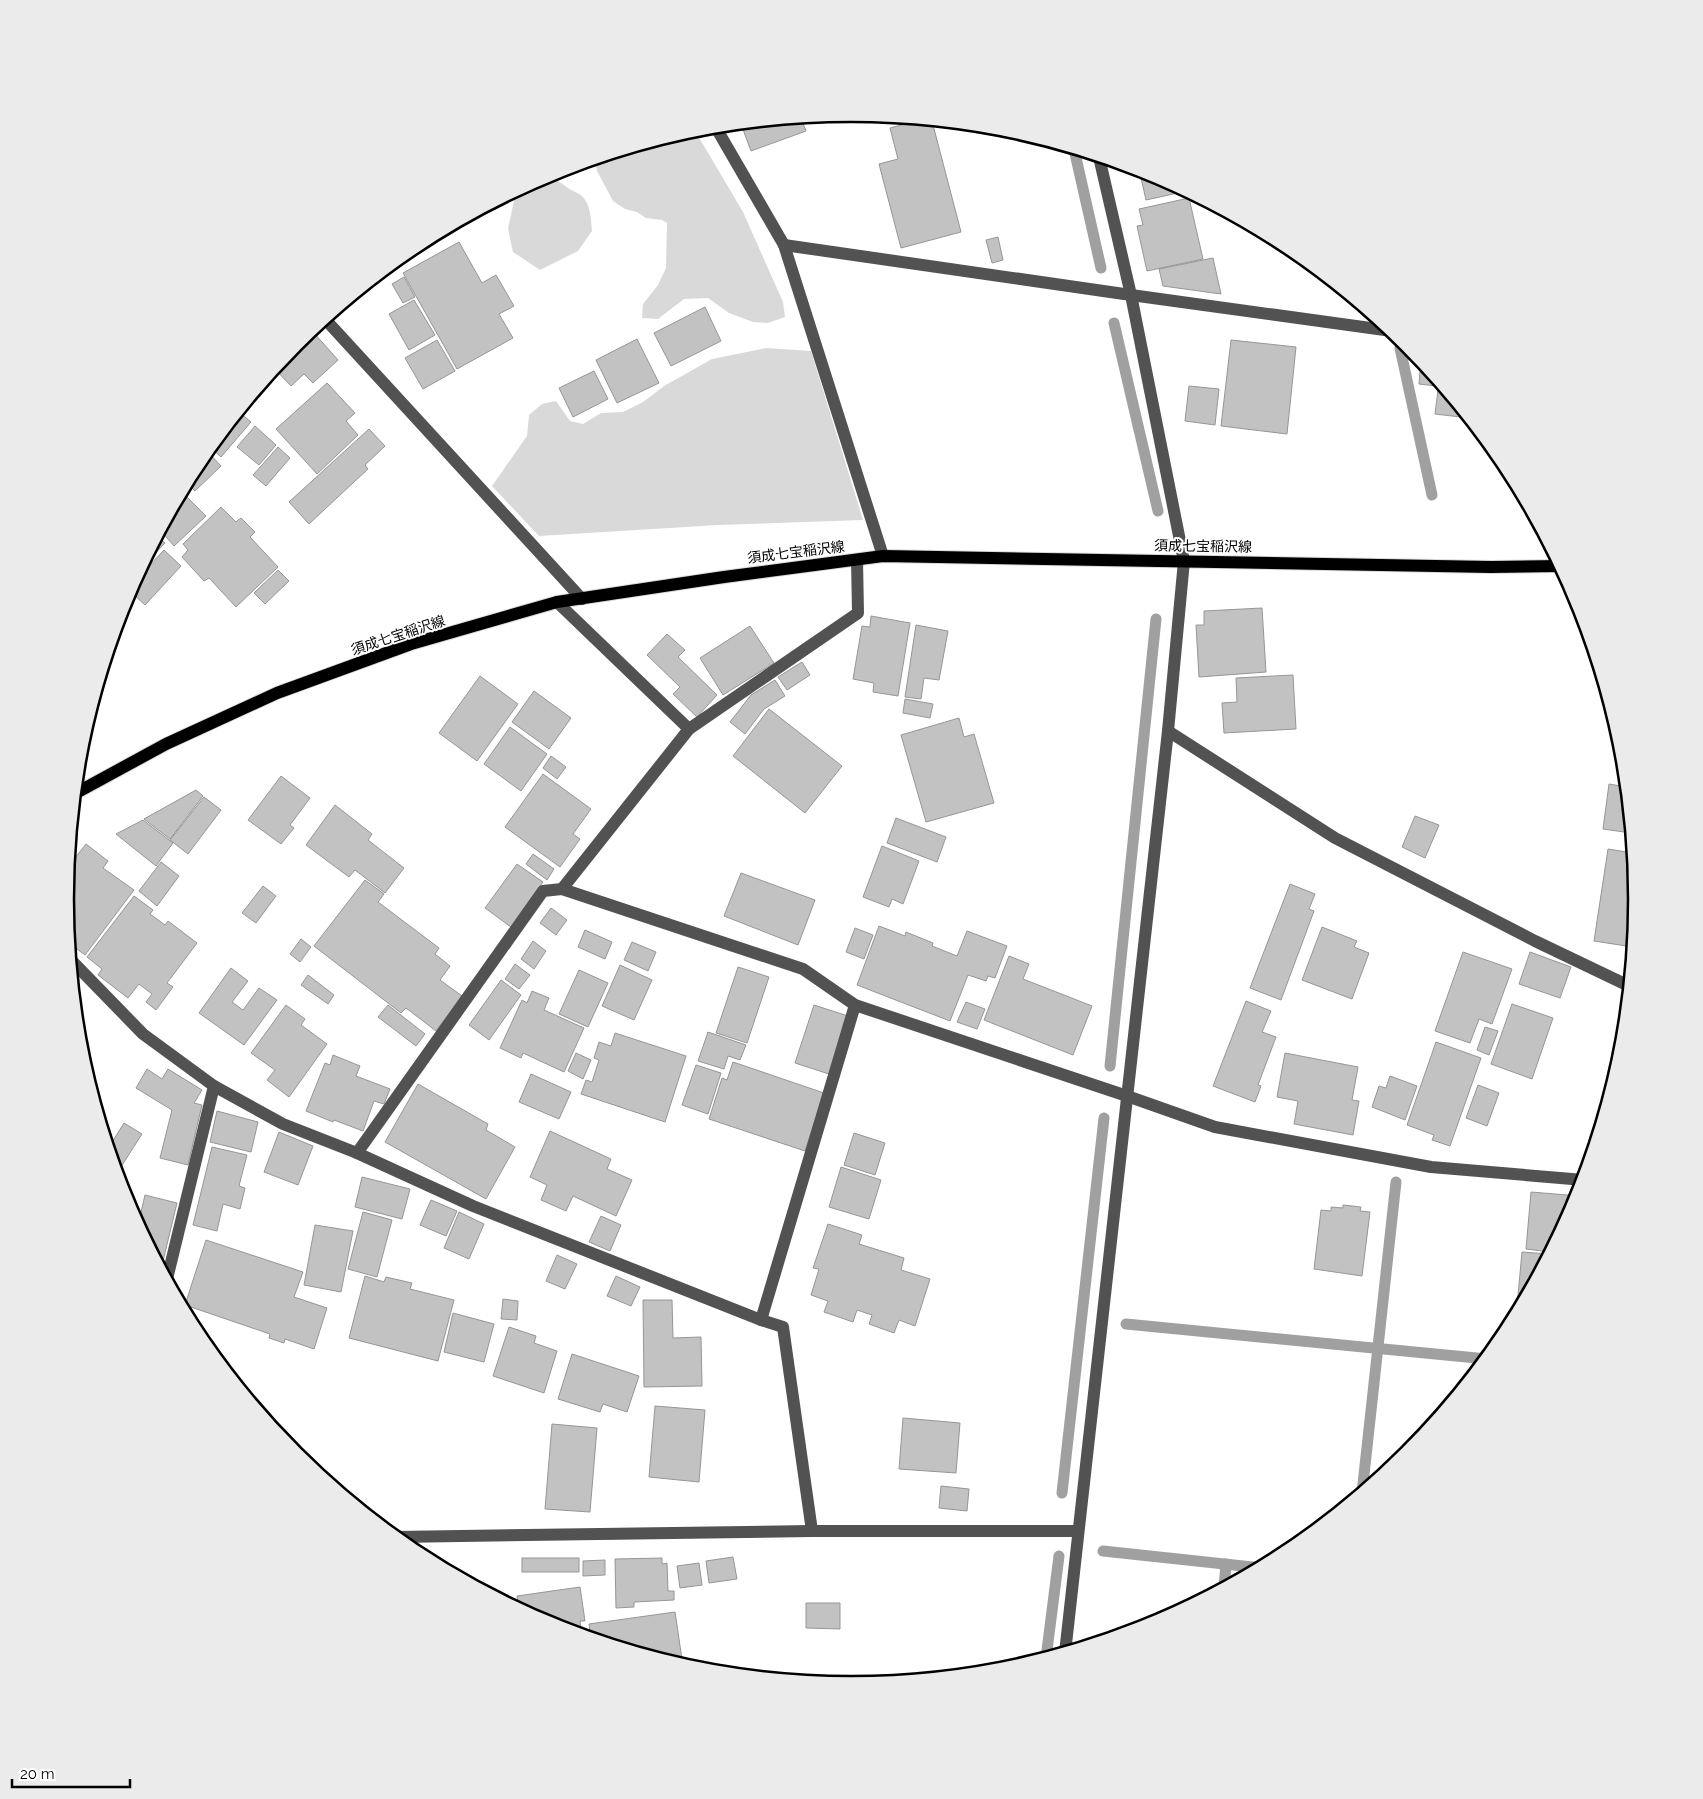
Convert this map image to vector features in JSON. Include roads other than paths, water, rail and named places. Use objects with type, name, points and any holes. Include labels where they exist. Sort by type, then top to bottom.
[{"type":"main road","name":"須成七宝稲沢線","points":[[81,790],[166,744],[278,693],[411,644],[557,602],[582,598],[883,556],[1554,566]]},
{"type":"street","points":[[719,134],[784,244],[883,556]]},
{"type":"street","points":[[1066,1647],[1168,730],[1184,561],[1131,295],[1100,163]]},
{"type":"street","points":[[784,244],[1379,329]]},
{"type":"street","points":[[330,324],[582,598]]},
{"type":"street","points":[[562,889],[689,729],[858,612],[858,560]]},
{"type":"street","points":[[557,602],[689,729]]},
{"type":"street","points":[[1168,730],[1334,838],[1535,941],[1625,983]]},
{"type":"street","points":[[357,1153],[543,891],[562,889],[803,969],[855,1005],[1214,1127],[1430,1167],[1577,1179]]},
{"type":"street","points":[[77,966],[143,1034],[214,1086],[283,1124],[357,1153],[473,1206],[783,1327],[812,1531]]},
{"type":"street","points":[[761,1320],[855,1005]]},
{"type":"street","points":[[169,1271],[214,1086]]},
{"type":"street","points":[[406,1537],[812,1531],[1078,1531]]},
{"type":"waterway","points":[[1075,155],[1101,268]]},
{"type":"waterway","points":[[1114,323],[1158,511]]},
{"type":"waterway","points":[[1400,349],[1432,495]]},
{"type":"waterway","points":[[1110,1066],[1156,619]]},
{"type":"waterway","points":[[1062,1493],[1104,1118]]},
{"type":"waterway","points":[[1363,1485],[1396,1182]]},
{"type":"waterway","points":[[1126,1324],[1479,1358]]},
{"type":"waterway","points":[[1103,1551],[1250,1567]]},
{"type":"waterway","points":[[1047,1652],[1059,1556]]},
{"type":"waterway","points":[[1225,1581],[1226,1564]]}]
